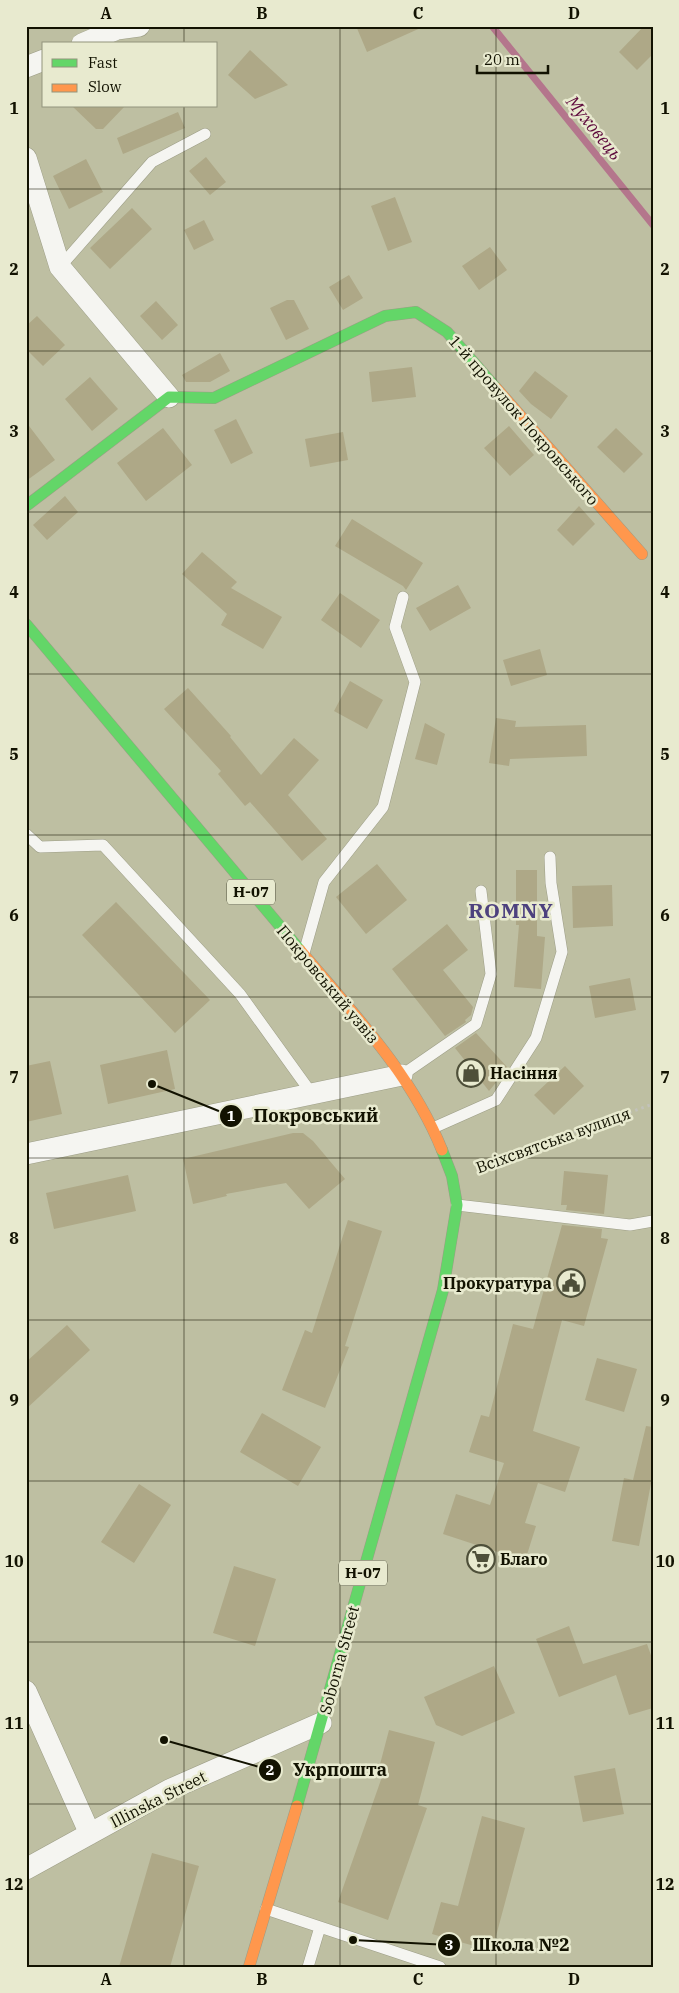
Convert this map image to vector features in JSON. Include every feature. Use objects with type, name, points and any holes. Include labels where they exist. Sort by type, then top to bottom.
[{"type":"main road","name":"1-й провулок Покровського","points":[[169,397],[214,398],[385,316],[416,312],[447,332],[642,554]]},
{"type":"main road","points":[[26,506],[169,397]]},
{"type":"main road","name":"Покровський узвіз","points":[[26,624],[373,1037],[402,1075],[433,1128],[452,1176]]},
{"type":"main road","name":"Soborna Street","points":[[249,1967],[321,1723],[443,1290],[457,1205],[452,1176]]},
{"type":"street","points":[[87,42],[117,29],[139,26]]},
{"type":"street","points":[[26,67],[42,61]]},
{"type":"street","points":[[26,158],[60,267],[169,397]]},
{"type":"street","points":[[26,1154],[402,1075]]},
{"type":"street","points":[[26,1691],[90,1834]]},
{"type":"street","name":"Illinska Street","points":[[26,1869],[171,1789],[321,1723]]},
{"type":"lane","points":[[60,267],[152,162],[205,134]]},
{"type":"lane","points":[[304,955],[324,882],[383,807],[415,682],[395,627],[403,597]]},
{"type":"lane","points":[[26,834],[40,847],[104,845],[240,994],[312,1094]]},
{"type":"lane","points":[[433,1128],[496,1100],[536,1038],[562,952],[551,883],[550,857]]},
{"type":"lane","points":[[402,1075],[476,1024],[491,974],[481,891]]},
{"type":"lane","points":[[457,1205],[630,1225],[653,1221]]},
{"type":"lane","points":[[266,1909],[440,1967]]},
{"type":"lane","points":[[308,1967],[320,1927]]},
{"type":"path","name":"Всіхсвятська вулиця","points":[[452,1176],[653,1104]]},
{"type":"building","points":[[356,26],[425,26],[367,52]]},
{"type":"building","points":[[644,26],[653,26],[653,54],[637,70],[619,52]]},
{"type":"building","points":[[250,50],[288,85],[255,99],[228,75]]},
{"type":"building","points":[[74,108],[123,108],[103,129],[96,129]]},
{"type":"building","points":[[178,112],[185,128],[123,154],[117,138]]},
{"type":"building","points":[[206,157],[226,182],[210,195],[189,171]]},
{"type":"building","points":[[86,159],[103,192],[69,209],[53,176]]},
{"type":"building","points":[[395,197],[412,242],[388,251],[371,206]]},
{"type":"building","points":[[132,208],[152,229],[110,269],[90,248]]},
{"type":"building","points":[[204,220],[214,240],[194,250],[184,230]]},
{"type":"building","points":[[490,247],[507,270],[479,290],[462,266]]},
{"type":"building","points":[[349,275],[363,298],[343,310],[329,287]]},
{"type":"building","points":[[287,300],[294,300],[309,329],[286,340],[270,308]]},
{"type":"building","points":[[156,301],[178,325],[162,340],[140,316]]},
{"type":"building","points":[[37,316],[65,345],[43,366],[26,349],[26,326]]},
{"type":"building","points":[[220,353],[230,371],[210,382],[186,382],[182,375]]},
{"type":"building","points":[[412,367],[416,397],[372,402],[369,372]]},
{"type":"building","points":[[535,371],[568,396],[551,419],[531,404],[519,391]]},
{"type":"building","points":[[90,377],[118,409],[92,431],[65,399]]},
{"type":"building","points":[[236,419],[253,453],[231,464],[214,430]]},
{"type":"building","points":[[26,422],[55,460],[26,481]]},
{"type":"building","points":[[509,426],[534,455],[510,476],[484,448]]},
{"type":"building","points":[[163,428],[192,465],[146,501],[117,463]]},
{"type":"building","points":[[616,428],[643,454],[624,473],[597,447]]},
{"type":"building","points":[[343,432],[348,460],[310,467],[305,439]]},
{"type":"building","points":[[65,496],[78,512],[47,540],[33,525]]},
{"type":"building","points":[[579,506],[595,524],[573,546],[557,530]]},
{"type":"building","points":[[352,519],[423,563],[406,590],[403,586],[335,546]]},
{"type":"building","points":[[202,552],[237,582],[231,588],[282,617],[263,649],[221,625],[227,614],[182,574]]},
{"type":"building","points":[[458,585],[471,608],[430,631],[416,608]]},
{"type":"building","points":[[340,593],[380,620],[361,648],[321,620]]},
{"type":"building","points":[[540,649],[547,675],[511,686],[503,660]]},
{"type":"building","points":[[350,681],[383,700],[367,729],[334,711]]},
{"type":"building","points":[[188,688],[231,736],[261,775],[294,738],[319,760],[288,795],[327,839],[302,861],[250,802],[245,806],[218,774],[221,771],[164,709]]},
{"type":"building","points":[[496,718],[516,721],[515,727],[586,725],[587,756],[510,759],[509,766],[489,763]]},
{"type":"building","points":[[425,723],[445,734],[437,765],[415,759]]},
{"type":"building","points":[[377,864],[407,900],[366,934],[336,897]]},
{"type":"building","points":[[516,870],[537,870],[537,936],[545,937],[541,989],[514,987],[519,925],[516,925]]},
{"type":"building","points":[[612,885],[613,926],[573,928],[572,886]]},
{"type":"building","points":[[116,902],[210,1000],[175,1033],[82,935]]},
{"type":"building","points":[[447,924],[468,950],[443,970],[473,1007],[471,1015],[465,1020],[466,1022],[445,1036],[392,969]]},
{"type":"building","points":[[630,978],[636,1010],[595,1018],[589,986]]},
{"type":"building","points":[[476,1033],[508,1068],[489,1091],[455,1048]]},
{"type":"building","points":[[167,1050],[175,1089],[108,1104],[100,1065]]},
{"type":"building","points":[[50,1061],[62,1114],[26,1122],[26,1066]]},
{"type":"building","points":[[565,1066],[584,1086],[554,1115],[534,1095]]},
{"type":"building","points":[[293,1133],[303,1133],[313,1141],[345,1179],[309,1209],[286,1183],[226,1194],[227,1196],[193,1204],[183,1159]]},
{"type":"building","points":[[564,1171],[608,1175],[604,1214],[566,1210],[567,1205],[561,1205]]},
{"type":"building","points":[[128,1175],[136,1211],[54,1229],[46,1193]]},
{"type":"building","points":[[348,1220],[382,1231],[345,1346],[349,1347],[325,1408],[282,1390],[305,1330],[312,1333]]},
{"type":"building","points":[[562,1225],[602,1229],[601,1238],[608,1239],[584,1326],[562,1320],[533,1431],[580,1447],[565,1492],[538,1483],[525,1523],[536,1526],[525,1561],[443,1534],[456,1494],[490,1505],[504,1463],[469,1452],[481,1415],[489,1417],[513,1324],[533,1329]]},
{"type":"building","points":[[67,1325],[90,1350],[26,1409],[26,1362]]},
{"type":"building","points":[[597,1358],[637,1369],[624,1412],[585,1400]]},
{"type":"building","points":[[262,1413],[321,1447],[298,1486],[240,1452]]},
{"type":"building","points":[[646,1426],[653,1427],[653,1473],[639,1546],[612,1541],[624,1478],[633,1480]]},
{"type":"building","points":[[139,1484],[171,1505],[134,1563],[101,1542]]},
{"type":"building","points":[[234,1566],[276,1579],[255,1646],[213,1633]]},
{"type":"building","points":[[569,1626],[583,1664],[647,1644],[653,1661],[653,1708],[629,1715],[616,1675],[559,1697],[536,1639]]},
{"type":"building","points":[[494,1666],[515,1713],[462,1736],[436,1725],[424,1697]]},
{"type":"building","points":[[389,1730],[435,1742],[418,1805],[427,1808],[388,1920],[338,1902],[383,1774],[378,1772]]},
{"type":"building","points":[[615,1768],[624,1814],[583,1822],[574,1776]]},
{"type":"building","points":[[482,1816],[525,1828],[492,1951],[432,1934],[441,1902],[458,1906]]},
{"type":"building","points":[[152,1853],[199,1866],[170,1967],[119,1967]]},
{"type":"waterway","name":"Муховець","points":[[492,26],[653,225]]},
{"type":"traffic: fast","points":[[26,506],[169,397],[214,398],[385,316],[416,312],[447,332],[496,388]]},
{"type":"traffic: fast","points":[[26,624],[300,950]]},
{"type":"traffic: fast","points":[[297,1806],[443,1290],[457,1205],[452,1176],[442,1150]]},
{"type":"traffic: slow","points":[[496,388],[642,554]]},
{"type":"traffic: slow","points":[[300,950],[360,1020],[397,1069],[414,1095],[442,1150]]},
{"type":"traffic: slow","points":[[249,1967],[297,1806]]},
{"type":"place","name":"Насіння","points":[[471,1073]]},
{"type":"place","name":"Покровський","points":[[152,1084]]},
{"type":"place","name":"Прокуратура","points":[[571,1283]]},
{"type":"place","name":"Благо","points":[[481,1559]]},
{"type":"place","name":"Укрпошта","points":[[164,1740]]},
{"type":"place","name":"Школа №2","points":[[353,1940]]},
{"type":"district","name":"ROMNY","points":[[511,911]]}]
